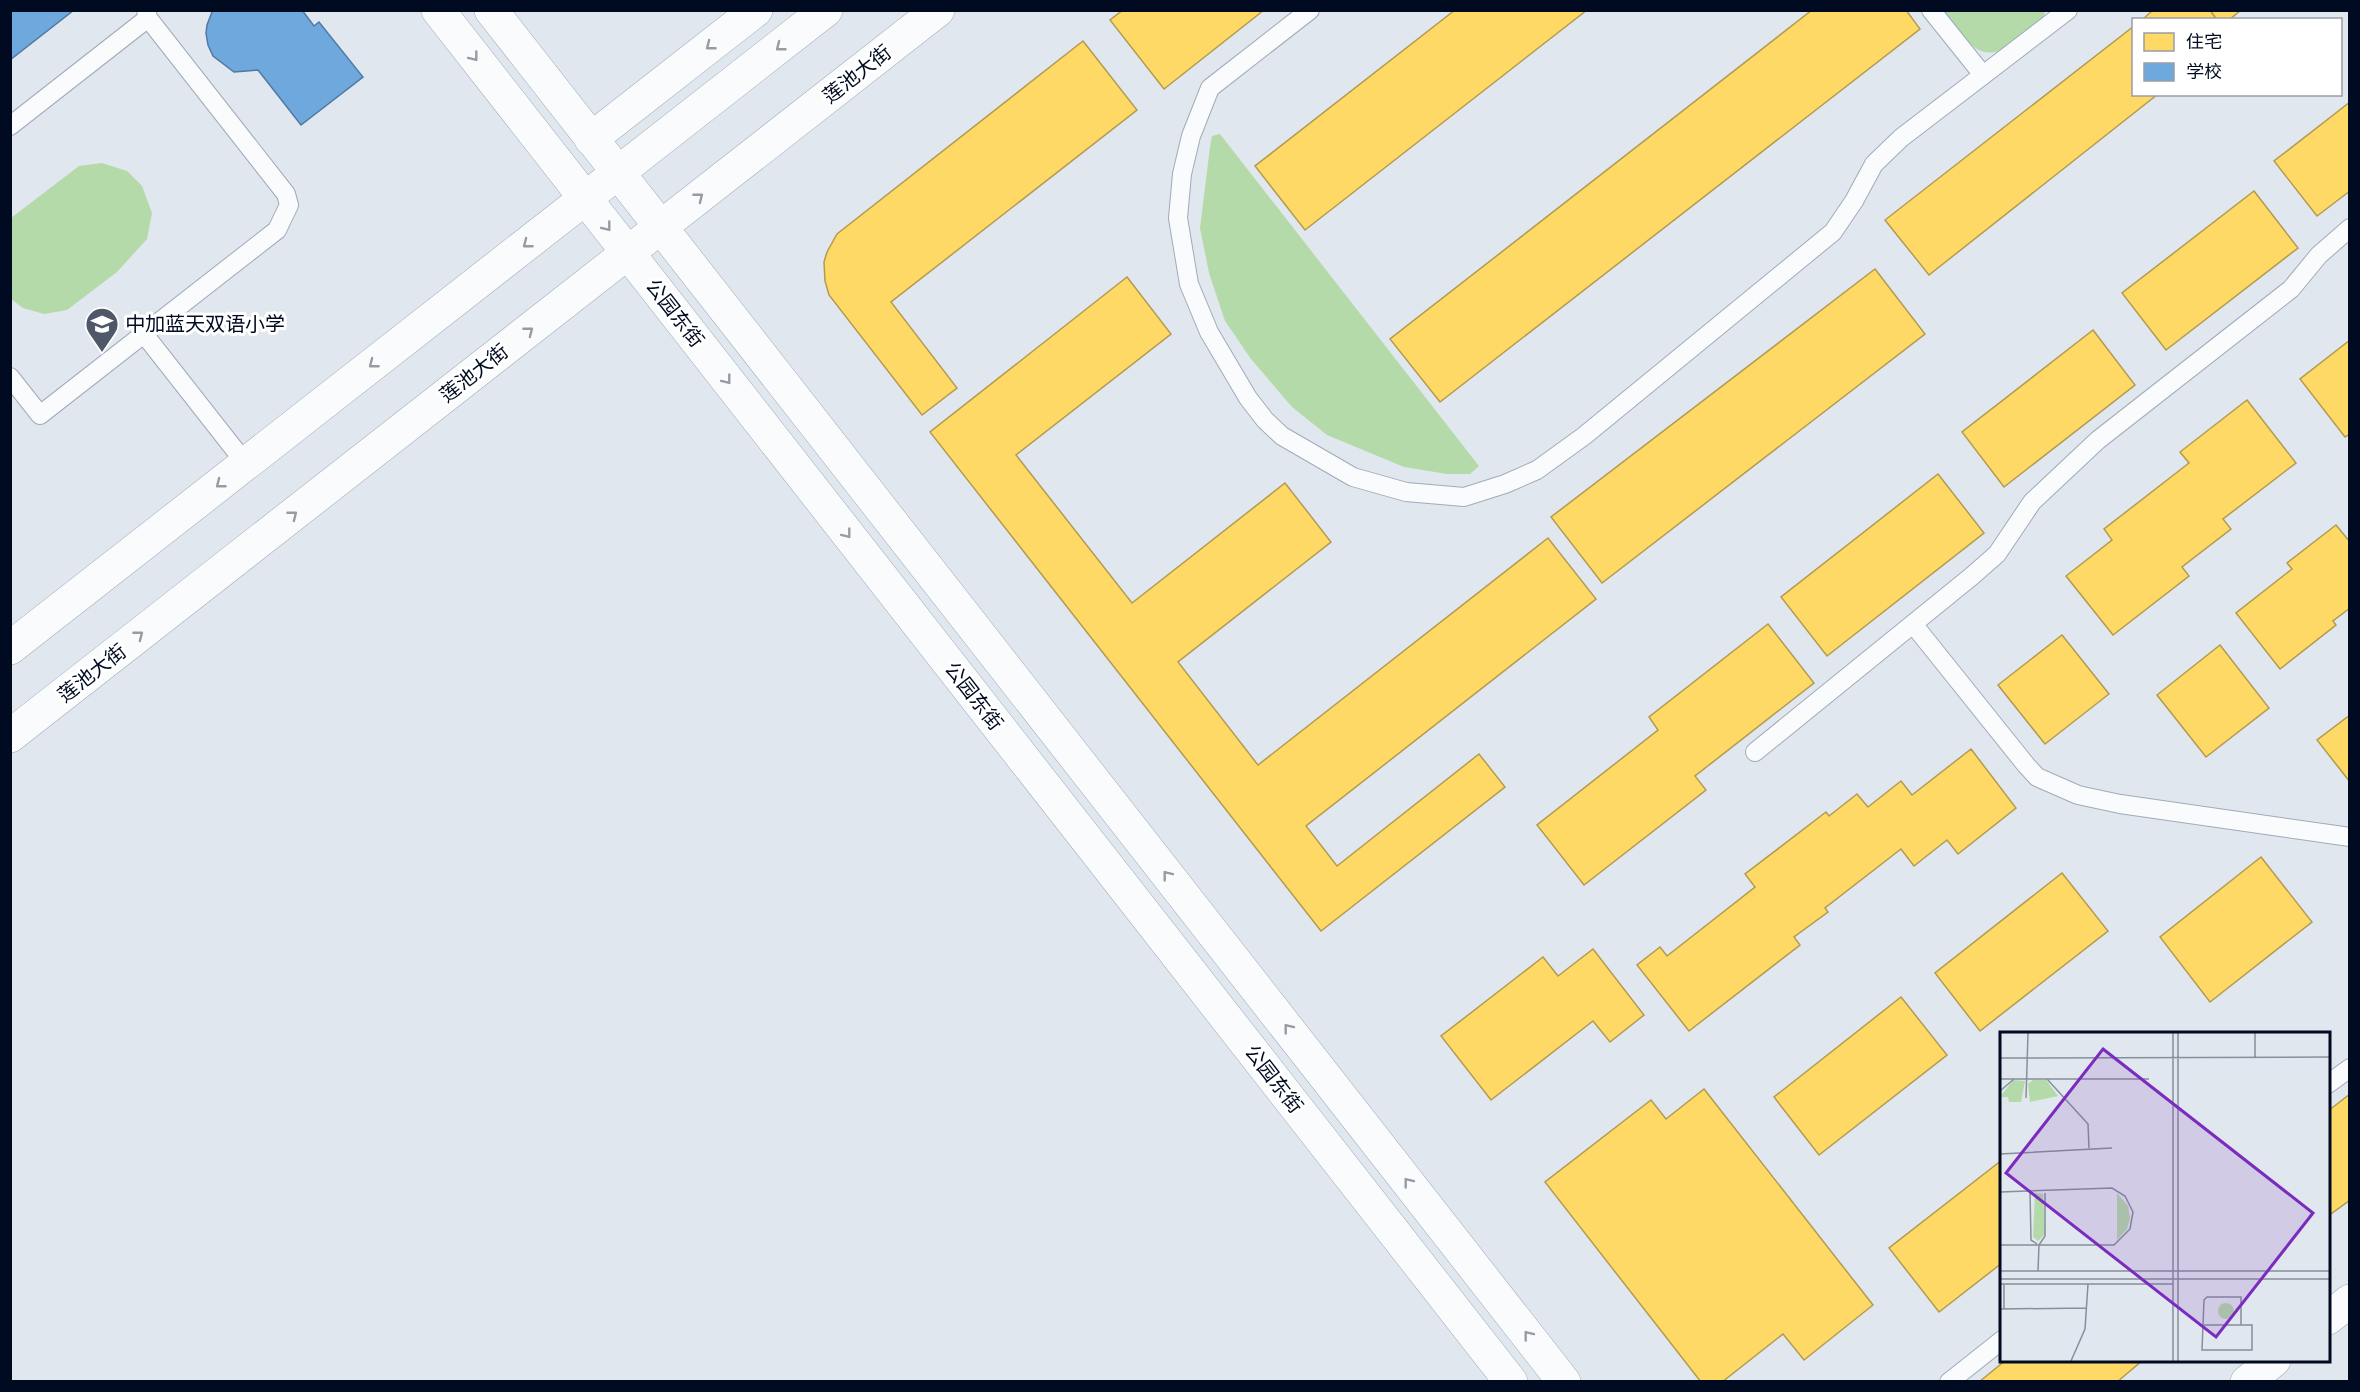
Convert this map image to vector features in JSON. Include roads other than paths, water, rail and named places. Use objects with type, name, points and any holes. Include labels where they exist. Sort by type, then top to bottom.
[{"type":"street","name":"公园东街","points":[[438,10],[1510,1382]]},
{"type":"street","points":[[491,10],[1564,1382]]},
{"type":"street","points":[[591,139],[756,10]]},
{"type":"street","points":[[10,648],[826,10]]},
{"type":"street","name":"莲池大街","points":[[10,736],[938,10]]},
{"type":"street","points":[[2330,1315],[2349,1301]]},
{"type":"street","points":[[2247,1382],[2272,1362]]},
{"type":"lane","points":[[1310,10],[1210,88],[1191,136],[1182,174],[1178,218],[1189,284],[1209,332],[1248,398],[1265,420],[1282,436],[1353,477],[1406,492],[1464,497],[1505,484],[1537,470],[1584,436],[1833,232],[1854,201],[1874,164],[1901,138],[2068,10]]},
{"type":"lane","points":[[1931,10],[1983,75]]},
{"type":"lane","points":[[10,126],[147,14],[286,194],[289,206],[277,230],[40,415],[10,377]]},
{"type":"lane","points":[[1755,752],[1997,554],[2032,502],[2098,440],[2291,289],[2319,255],[2349,228]]},
{"type":"lane","points":[[144,334],[246,464]]},
{"type":"lane","points":[[1913,624],[2025,765],[2037,777],[2055,787],[2078,795],[2120,804],[2349,837]]},
{"type":"lane","points":[[2330,1082],[2349,1068]]},
{"type":"lane","points":[[1949,1382],[2000,1341]]},
{"type":"place","name":"中加蓝天双语小学","points":[[102,353]]}]
